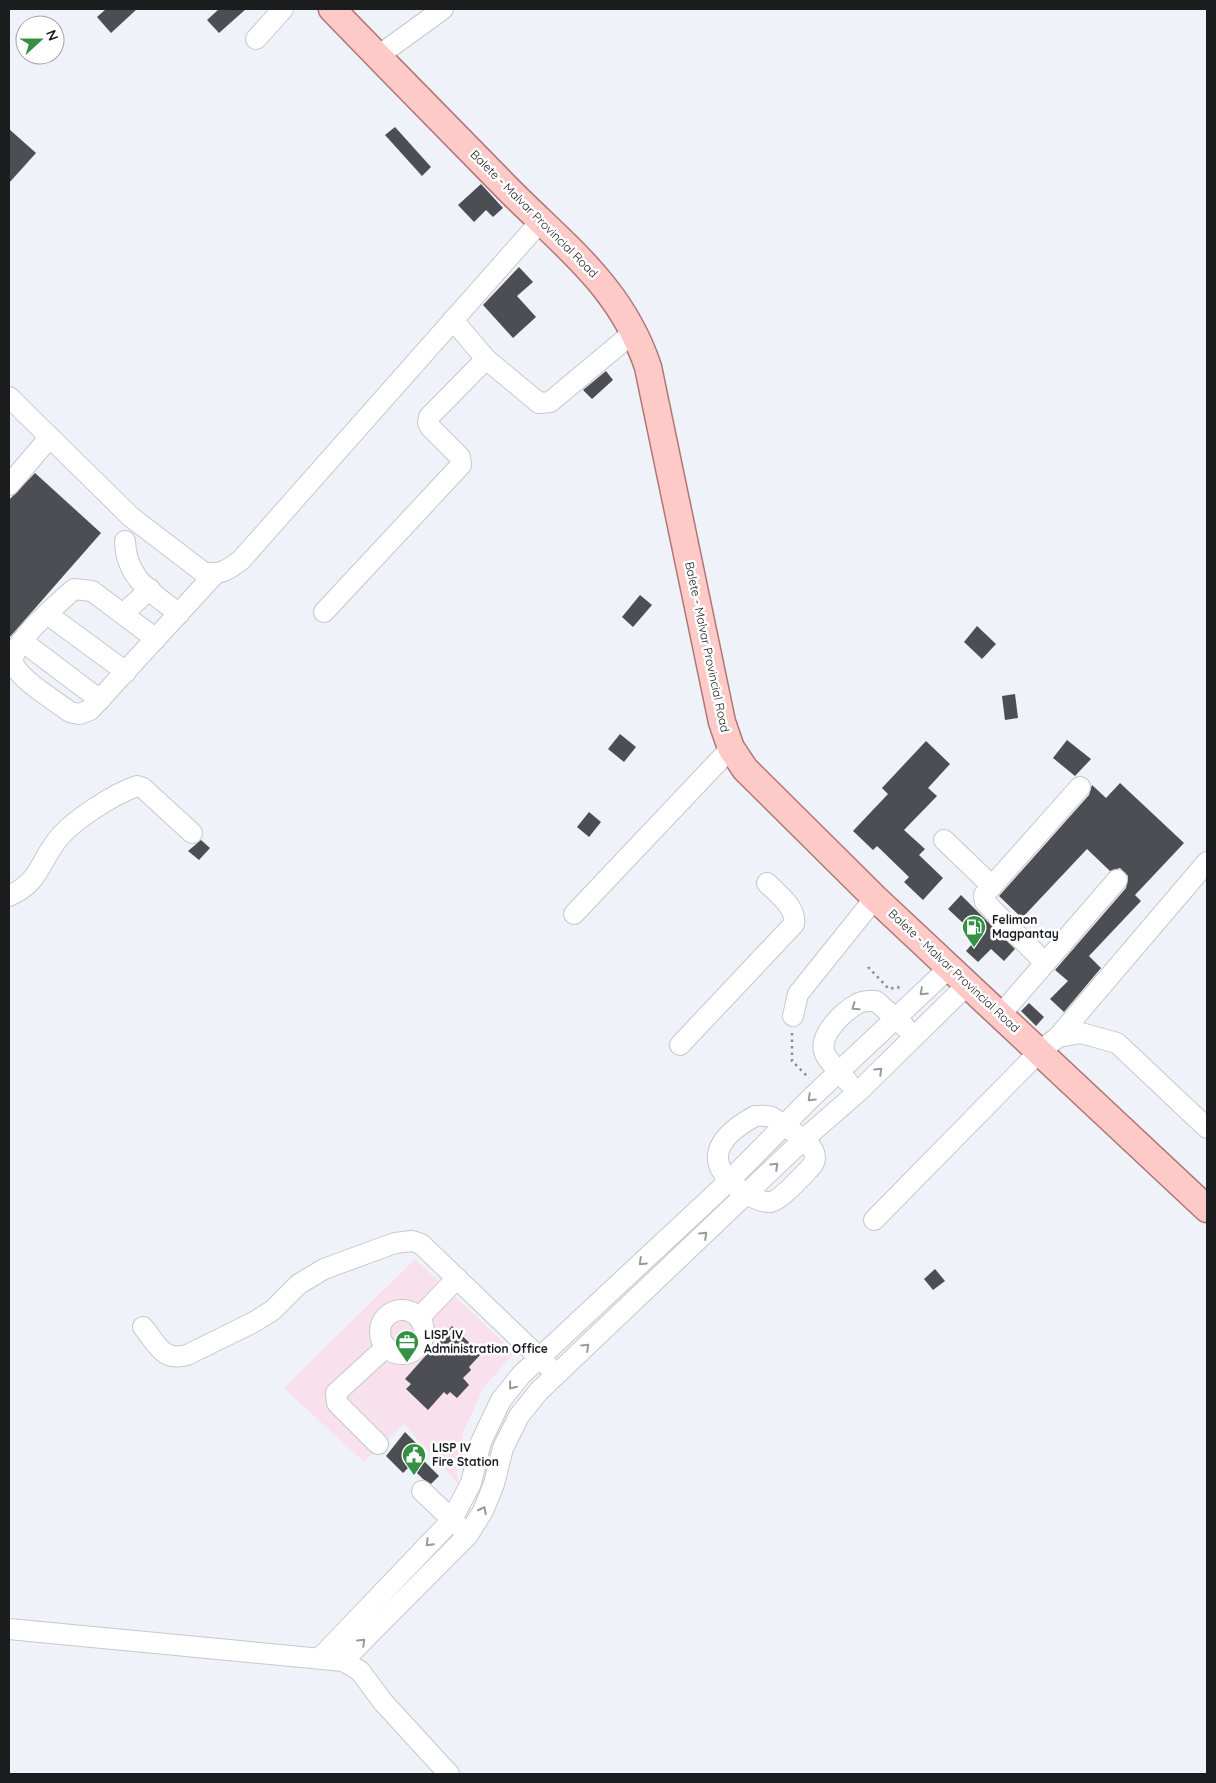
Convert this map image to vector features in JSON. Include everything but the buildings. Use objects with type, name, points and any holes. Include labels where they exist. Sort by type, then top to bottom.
[{"type":"main road","name":"Balete - Malvar Provincial Road","points":[[332,9],[540,222],[592,270],[613,296],[634,332],[648,367],[722,722],[731,748],[745,769],[876,898],[1001,1014],[1048,1044],[1207,1209]]},
{"type":"street","points":[[256,39],[283,9]]},
{"type":"street","points":[[378,56],[443,9]]},
{"type":"street","points":[[156,639],[124,613],[92,591],[83,588],[74,589],[22,641],[13,654],[13,663],[21,675],[70,712],[79,714],[90,710],[126,672],[179,614],[214,575],[226,571],[241,560],[540,222]]},
{"type":"street","points":[[453,320],[486,359],[539,403],[545,404],[550,402],[634,332]]},
{"type":"street","points":[[324,612],[461,465],[460,457],[431,428],[428,423],[429,417],[486,359]]},
{"type":"street","points":[[9,397],[131,517],[202,572],[214,575]]},
{"type":"street","points":[[9,486],[50,437]]},
{"type":"street","points":[[124,541],[125,554],[130,568],[150,589],[179,614]]},
{"type":"street","points":[[124,613],[150,589]]},
{"type":"street","points":[[47,614],[126,672]]},
{"type":"street","points":[[22,641],[100,700]]},
{"type":"street","points":[[574,914],[731,748]]},
{"type":"street","points":[[9,896],[25,888],[56,841],[70,825],[137,786],[143,788],[192,833]]},
{"type":"street","points":[[1045,963],[986,902],[984,895],[1080,787]]},
{"type":"street","points":[[944,840],[992,886]]},
{"type":"street","points":[[874,1220],[1048,1044],[1207,862]]},
{"type":"street","points":[[1001,1014],[1117,880]]},
{"type":"street","points":[[680,1045],[794,924],[795,917],[792,910],[767,883]]},
{"type":"street","points":[[793,1016],[798,994],[876,898]]},
{"type":"street","points":[[321,1657],[451,1520],[471,1482],[481,1442],[501,1400],[539,1358],[729,1181],[896,1017],[959,975]]},
{"type":"street","points":[[343,1661],[468,1535],[494,1484],[502,1448],[519,1416],[557,1374],[804,1139],[858,1092],[916,1037],[959,975]]},
{"type":"street","points":[[858,1092],[825,1054],[824,1037],[828,1029],[857,1004],[867,1000],[876,1001],[916,1037]]},
{"type":"street","points":[[1048,1044],[1081,1032],[1117,1043],[1207,1128]]},
{"type":"street","points":[[747,1194],[729,1181],[718,1166],[717,1150],[722,1142],[755,1116],[772,1117],[804,1139]]},
{"type":"street","points":[[143,1327],[166,1356],[176,1358],[188,1355],[267,1314],[299,1284],[324,1268],[395,1243],[412,1240],[421,1244],[557,1374]]},
{"type":"street","points":[[419,1318],[457,1278]]},
{"type":"street","points":[[404,1310],[419,1318],[424,1334],[417,1349],[401,1354],[386,1347],[380,1331],[383,1322],[388,1316],[404,1310]]},
{"type":"street","points":[[378,1444],[337,1403],[336,1393],[386,1347]]},
{"type":"street","points":[[422,1491],[468,1535]]},
{"type":"street","points":[[9,1629],[321,1657],[343,1661],[360,1670],[383,1702],[449,1774]]},
{"type":"path","points":[[793,1016],[792,1060],[821,1089]]},
{"type":"shaded area","name":"LISP IV Administration Office","points":[[415,1259],[514,1352],[483,1389],[464,1430],[456,1466],[459,1485],[404,1424],[364,1462],[284,1388]]},
{"type":"place","name":"Felimon Magpantay","points":[[974,948]]},
{"type":"place","name":"LISP IV Administration Office","points":[[407,1363]]},
{"type":"place","name":"LISP IV Fire Station","points":[[414,1476]]}]
